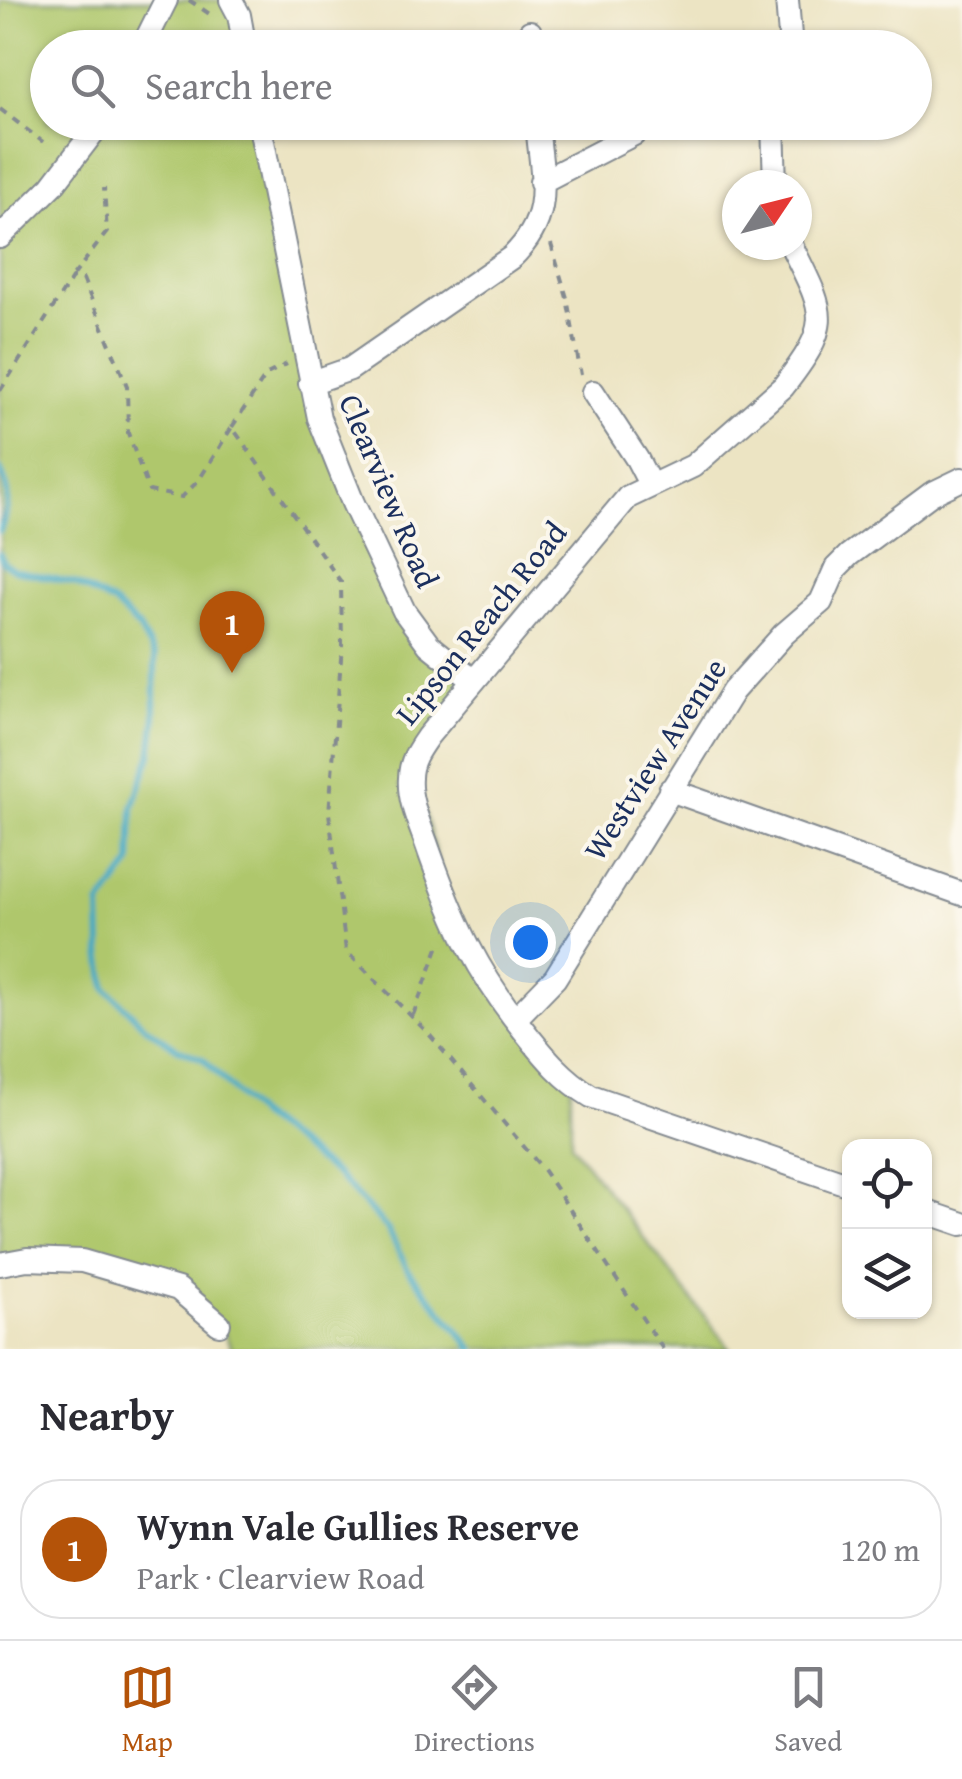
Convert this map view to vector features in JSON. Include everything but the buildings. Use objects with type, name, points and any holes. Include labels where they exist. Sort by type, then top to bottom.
[{"type":"street","points":[[151,30],[166,0]]},
{"type":"street","points":[[231,0],[242,30]]},
{"type":"street","points":[[787,0],[790,30]]},
{"type":"street","points":[[0,237],[44,195],[87,140]]},
{"type":"street","name":"Clearview Road","points":[[263,140],[319,418],[404,611],[429,645],[474,681]]},
{"type":"street","points":[[310,382],[350,370],[512,256],[530,239],[543,208],[538,140]]},
{"type":"street","points":[[541,182],[622,140]]},
{"type":"street","points":[[774,140],[775,170]]},
{"type":"street","name":"Lipson Reach Road","points":[[799,260],[820,306],[814,340],[783,387],[706,456],[628,498],[417,752],[409,779],[450,912],[481,973],[514,1019],[572,1084],[590,1096],[842,1183]]},
{"type":"street","points":[[589,391],[637,459],[650,486]]},
{"type":"street","name":"Westview Avenue","points":[[514,1019],[555,978],[733,691],[784,634],[822,602],[836,568],[931,494],[962,479]]},
{"type":"street","points":[[670,790],[962,894]]},
{"type":"street","points":[[932,1215],[962,1224]]},
{"type":"street","points":[[0,1264],[27,1259],[82,1262],[178,1289],[219,1324]]},
{"type":"path","points":[[189,0],[221,25]]},
{"type":"path","points":[[0,109],[30,133]]},
{"type":"path","points":[[0,391],[72,278],[108,232],[104,188]]},
{"type":"path","points":[[554,231],[551,244],[589,391]]},
{"type":"path","points":[[72,278],[83,280],[127,386],[128,433],[149,491],[182,498],[199,480],[268,374],[304,355]]},
{"type":"path","points":[[232,427],[341,582],[342,646],[330,813],[346,952],[412,1018],[542,1168],[663,1349]]},
{"type":"path","points":[[412,1018],[450,912]]},
{"type":"green space","points":[[0,0],[231,0],[240,30],[30,30],[30,140],[262,140],[310,383],[404,611],[474,681],[412,764],[451,912],[571,1084],[571,1144],[730,1349],[232,1349],[219,1323],[178,1289],[82,1262],[0,1264]]},
{"type":"waterway","points":[[0,469],[8,500],[0,531]]},
{"type":"waterway","points":[[0,554],[14,570],[74,583],[114,604],[139,628],[155,657],[155,723],[151,755],[133,807],[131,864],[100,906],[106,988],[144,1026],[178,1049],[203,1059],[255,1113],[338,1176],[388,1230],[408,1270],[473,1349]]},
{"type":"place","name":"Wynn Vale Gullies Reserve","points":[[232,673]]}]
